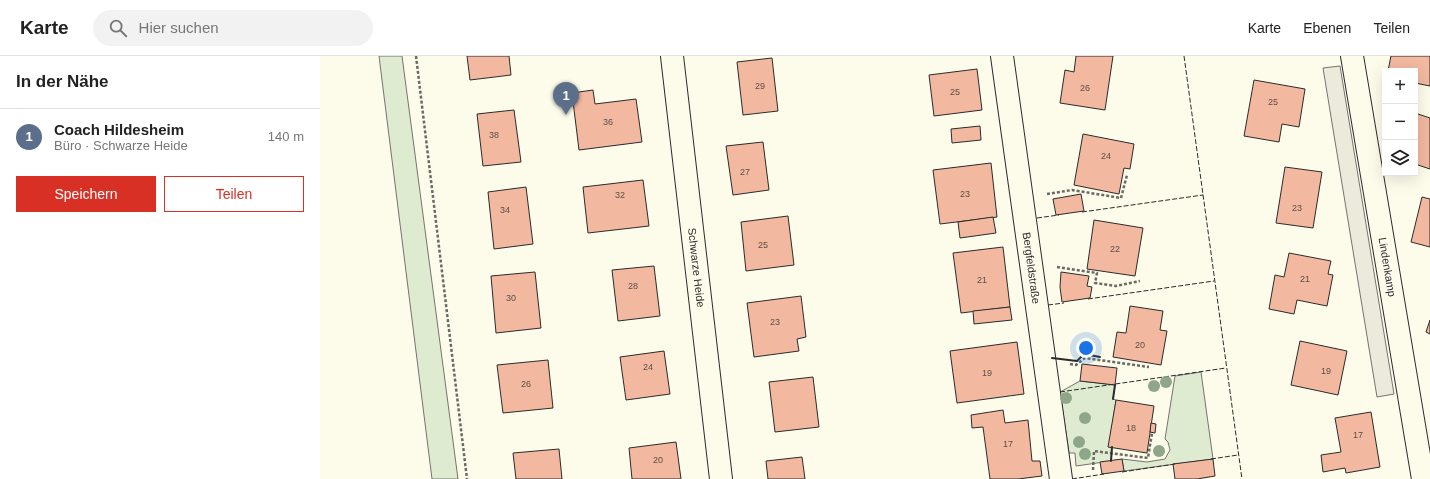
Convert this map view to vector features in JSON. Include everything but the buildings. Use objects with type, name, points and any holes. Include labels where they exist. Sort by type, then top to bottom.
[{"type":"street","name":"Schwarze Heide","points":[[672,56],[721,479]]},
{"type":"street","name":"Bergfeldstraße","points":[[1002,56],[1061,479]]},
{"type":"street","name":"Lindenkamp","points":[[1352,56],[1423,479]]},
{"type":"path","points":[[416,56],[467,479]]},
{"type":"path","points":[[1045,199],[1046,194],[1072,190],[1121,198],[1126,175]]},
{"type":"path","points":[[1057,273],[1057,267],[1097,273],[1096,284],[1116,286],[1140,281]]},
{"type":"path","points":[[1045,362],[1076,365],[1085,358],[1149,367]]},
{"type":"path","points":[[1093,470],[1094,451],[1148,458],[1152,433]]},
{"type":"green space","points":[[379,56],[402,56],[458,479],[432,479]]},
{"type":"green space","points":[[1201,372],[1213,459],[1124,471],[1122,459],[1147,462],[1165,459],[1170,450],[1168,442],[1165,439],[1175,376]]},
{"type":"green space","points":[[1080,381],[1115,385],[1113,399],[1116,400],[1109,447],[1112,447],[1111,461],[1076,466],[1075,453],[1069,453],[1060,392]]},
{"type":"shaded area","points":[[1340,66],[1394,394],[1377,397],[1323,68]]},
{"type":"fence","points":[[1184,56],[1242,479]]},
{"type":"fence","points":[[1082,212],[1203,195]]},
{"type":"fence","points":[[1037,218],[1059,215]]},
{"type":"fence","points":[[1088,299],[1214,281]]},
{"type":"fence","points":[[1048,305],[1064,303]]},
{"type":"fence","points":[[1060,392],[1226,368]]},
{"type":"fence","points":[[1211,459],[1238,455]]},
{"type":"fence","points":[[1122,472],[1175,464]]},
{"type":"fence","points":[[1072,479],[1104,474]]},
{"type":"wall","points":[[1052,358],[1077,361],[1084,354],[1100,357]]},
{"type":"wall","points":[[1113,399],[1115,385]]},
{"type":"wall","points":[[1111,461],[1112,447]]},
{"type":"place","name":"Coach Hildesheim","points":[[566,115]]}]
